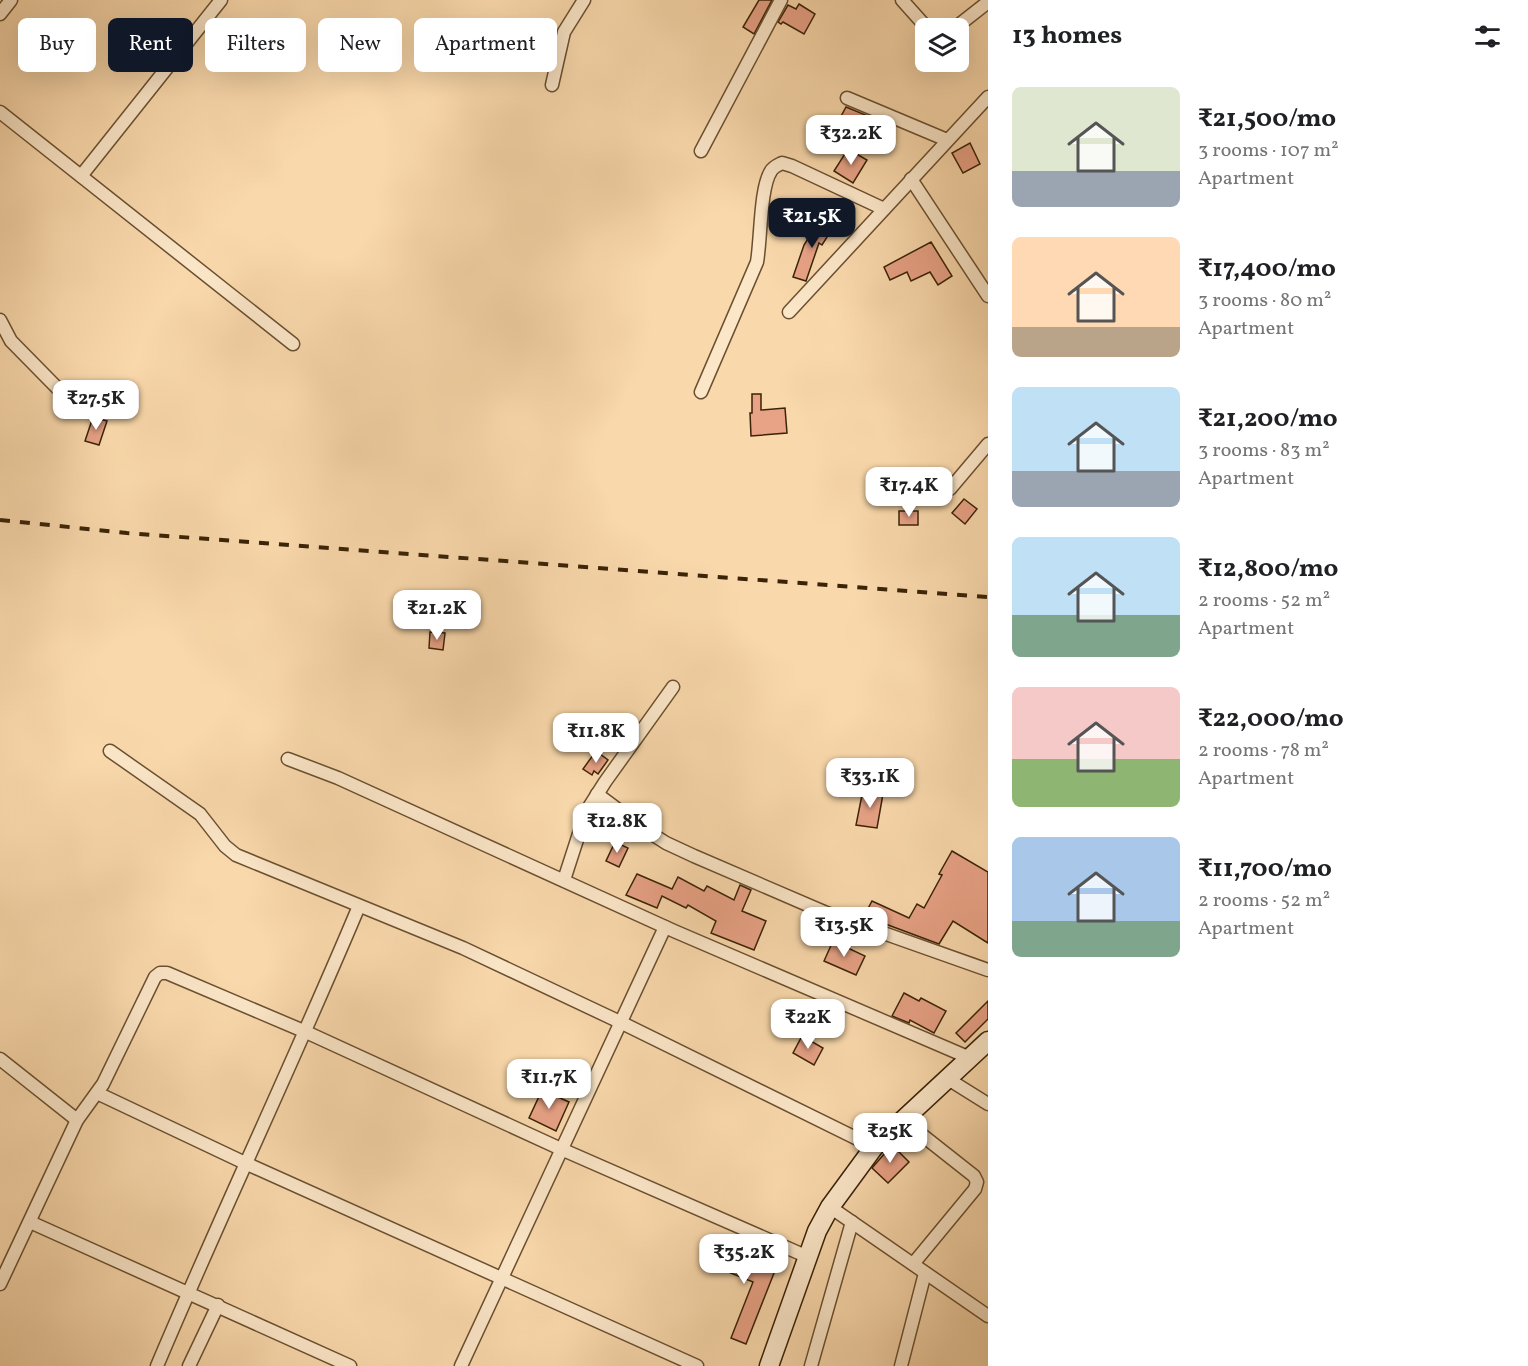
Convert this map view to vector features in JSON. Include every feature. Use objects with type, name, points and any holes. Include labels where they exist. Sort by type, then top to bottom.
[{"type":"street","points":[[0,14],[11,0]]},
{"type":"street","points":[[81,176],[221,0]]},
{"type":"street","points":[[552,85],[564,32],[584,0]]},
{"type":"street","points":[[700,151],[781,0]]},
{"type":"street","points":[[902,0],[918,18]]},
{"type":"street","points":[[968,18],[988,2]]},
{"type":"street","points":[[847,98],[947,140]]},
{"type":"street","points":[[789,312],[947,140],[987,101]]},
{"type":"street","points":[[0,112],[293,344]]},
{"type":"street","points":[[701,392],[756,262],[761,242],[765,182],[772,168],[783,163],[792,166],[884,209]]},
{"type":"street","points":[[911,179],[988,296]]},
{"type":"street","points":[[0,320],[11,341],[72,403]]},
{"type":"street","points":[[950,489],[988,444]]},
{"type":"street","points":[[564,880],[586,813],[673,687]]},
{"type":"street","points":[[110,751],[200,814],[225,846],[236,855],[463,948],[620,1022],[874,1148]]},
{"type":"street","points":[[288,759],[338,778],[665,927],[970,1058]]},
{"type":"street","points":[[597,794],[666,843],[694,856],[824,912],[988,970]]},
{"type":"street","points":[[157,1366],[245,1163],[306,1032],[359,906]]},
{"type":"street","points":[[461,1366],[665,927]]},
{"type":"street","points":[[0,1284],[77,1120],[97,1093],[155,977],[160,973],[167,973],[306,1032],[561,1149],[808,1257]]},
{"type":"street","points":[[770,1366],[817,1231],[830,1207],[874,1148],[988,1041]]},
{"type":"street","points":[[0,1059],[77,1120]]},
{"type":"street","points":[[948,1079],[988,1104]]},
{"type":"street","points":[[97,1093],[502,1280],[697,1366]]},
{"type":"street","points":[[903,1120],[974,1176],[977,1182],[975,1189],[913,1264]]},
{"type":"street","points":[[830,1207],[988,1316]]},
{"type":"street","points":[[30,1222],[350,1366]]},
{"type":"street","points":[[811,1366],[852,1222]]},
{"type":"street","points":[[901,1366],[925,1273]]},
{"type":"street","points":[[189,1366],[218,1305]]},
{"type":"building","points":[[759,0],[772,0],[754,34],[743,27]]},
{"type":"building","points":[[799,4],[815,14],[804,34],[783,22],[781,24],[778,22],[788,5],[796,9]]},
{"type":"building","points":[[846,107],[868,116],[858,133],[838,122]]},
{"type":"building","points":[[970,143],[980,164],[963,173],[952,153]]},
{"type":"building","points":[[848,149],[867,160],[853,183],[834,171]]},
{"type":"building","points":[[821,218],[834,226],[822,245],[819,243],[806,281],[793,277],[804,245]]},
{"type":"building","points":[[931,242],[952,276],[938,285],[930,272],[911,281],[907,272],[890,280],[884,267]]},
{"type":"building","points":[[752,394],[761,394],[761,410],[785,408],[787,433],[751,436]]},
{"type":"building","points":[[93,417],[107,421],[99,445],[85,441]]},
{"type":"building","points":[[964,499],[977,509],[965,524],[952,513]]},
{"type":"building","points":[[899,511],[918,511],[918,525],[899,525]]},
{"type":"building","points":[[430,632],[445,633],[443,650],[429,648]]},
{"type":"building","points":[[596,751],[608,760],[598,774],[594,771],[592,775],[583,769]]},
{"type":"building","points":[[863,790],[883,794],[877,828],[856,825]]},
{"type":"building","points":[[615,842],[628,848],[619,867],[606,861]]},
{"type":"building","points":[[952,851],[988,872],[988,943],[953,921],[939,944],[864,916],[872,901],[909,918],[917,904],[924,908]]},
{"type":"building","points":[[637,874],[672,889],[678,877],[704,891],[707,886],[734,900],[740,885],[751,890],[742,911],[766,921],[754,950],[711,933],[716,921],[688,905],[686,908],[662,896],[657,908],[626,895]]},
{"type":"building","points":[[833,941],[865,956],[856,975],[824,961]]},
{"type":"building","points":[[904,993],[919,1001],[921,998],[946,1011],[934,1033],[910,1020],[909,1023],[892,1016]]},
{"type":"building","points":[[988,1001],[988,1019],[965,1042],[956,1033]]},
{"type":"building","points":[[802,1036],[823,1048],[814,1065],[793,1053]]},
{"type":"building","points":[[542,1090],[569,1102],[556,1131],[529,1118]]},
{"type":"building","points":[[892,1145],[909,1162],[888,1183],[872,1168]]},
{"type":"building","points":[[714,1243],[776,1268],[746,1344],[731,1338],[753,1282],[706,1263]]},
{"type":"railway","points":[[0,520],[127,533],[988,597]]}]
